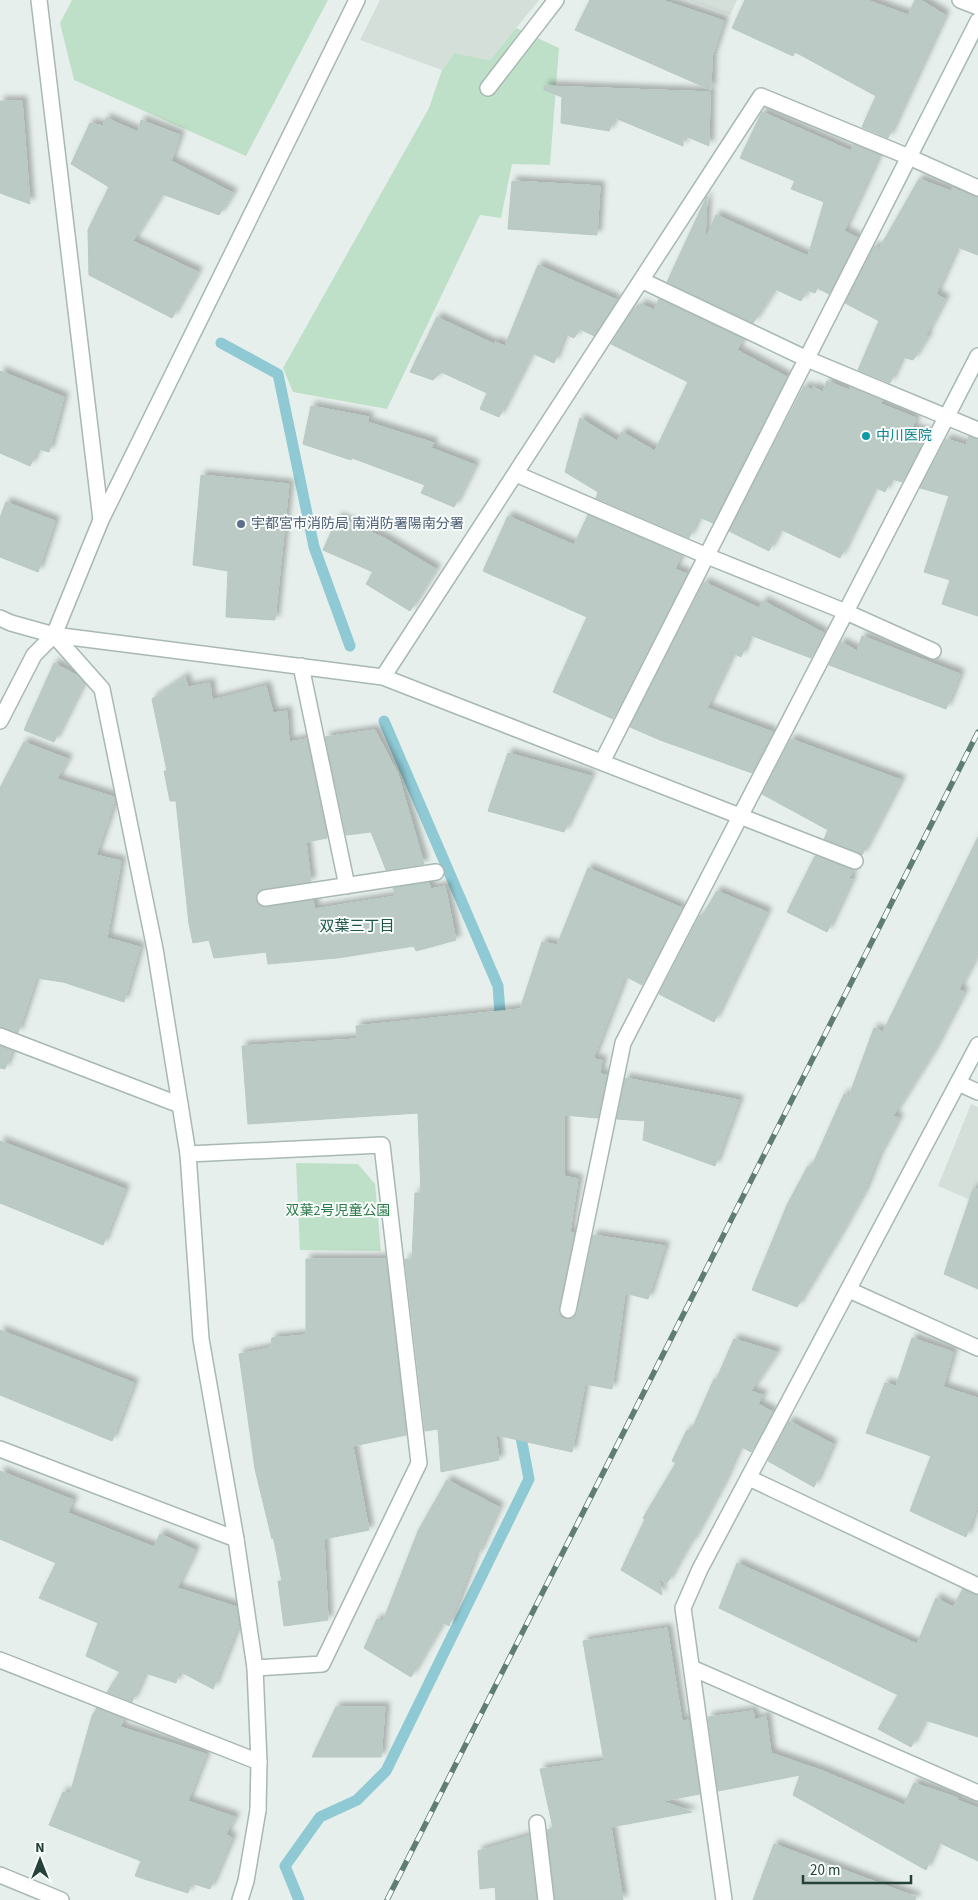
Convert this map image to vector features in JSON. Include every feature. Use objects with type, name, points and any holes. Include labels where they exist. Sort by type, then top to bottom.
[{"type":"street","points":[[39,0],[101,520]]},
{"type":"street","points":[[0,721],[34,655],[54,635],[101,520],[357,0]]},
{"type":"street","points":[[488,88],[556,0]]},
{"type":"street","points":[[960,0],[978,7]]},
{"type":"street","points":[[602,762],[978,21]]},
{"type":"street","points":[[383,677],[761,96],[909,157],[978,188]]},
{"type":"street","points":[[641,280],[807,359],[978,430]]},
{"type":"street","points":[[568,1310],[622,1043],[978,356]]},
{"type":"street","points":[[516,474],[707,556],[846,612],[933,651]]},
{"type":"street","points":[[0,618],[54,635],[383,677],[856,861]]},
{"type":"street","points":[[54,635],[102,688],[155,949],[188,1154],[201,1340],[236,1540],[255,1668],[259,1762],[258,1810],[246,1881],[240,1900]]},
{"type":"street","points":[[301,666],[347,886]]},
{"type":"street","points":[[265,898],[436,872]]},
{"type":"street","points":[[0,1036],[180,1105]]},
{"type":"street","points":[[724,1900],[683,1608],[700,1569],[978,1045]]},
{"type":"street","points":[[958,1083],[978,1092]]},
{"type":"street","points":[[188,1154],[382,1145],[419,1463],[322,1664],[255,1668]]},
{"type":"street","points":[[849,1290],[978,1348]]},
{"type":"street","points":[[0,1449],[236,1540]]},
{"type":"street","points":[[749,1478],[978,1586]]},
{"type":"street","points":[[0,1660],[259,1762]]},
{"type":"street","points":[[692,1668],[978,1793]]},
{"type":"street","points":[[536,1823],[546,1900]]},
{"type":"street","points":[[0,1875],[62,1900]]},
{"type":"shaded area","points":[[380,0],[539,0],[490,60],[454,53],[442,70],[360,40]]},
{"type":"shaded area","points":[[688,0],[737,0],[730,15]]},
{"type":"shaded area","points":[[971,1104],[978,1107],[978,1203],[938,1186]]},
{"type":"green space","points":[[72,0],[328,0],[246,156],[74,80],[60,23]]},
{"type":"green space","points":[[516,28],[559,48],[550,165],[512,164],[501,218],[480,215],[387,409],[293,392],[283,368],[429,108],[442,70],[454,53],[490,60]]},
{"type":"green space","name":"双葉2号児童公園","points":[[296,1163],[358,1164],[375,1184],[381,1251],[300,1250]]},
{"type":"building","points":[[590,0],[662,0],[724,21],[712,57],[711,90],[575,30]]},
{"type":"building","points":[[745,0],[867,0],[908,15],[915,0],[921,0],[945,15],[888,138],[862,127],[876,96],[795,52],[793,56],[732,28]]},
{"type":"building","points":[[544,86],[710,92],[709,146],[683,135],[683,146],[615,118],[609,131],[561,123],[562,97],[544,90]]},
{"type":"building","points":[[0,101],[22,101],[30,204],[0,193]]},
{"type":"building","points":[[762,112],[851,151],[854,144],[879,155],[844,231],[858,238],[829,294],[817,288],[815,293],[807,290],[801,301],[775,289],[753,323],[667,282],[707,196],[705,240],[716,215],[808,256],[824,202],[791,189],[795,181],[740,158]]},
{"type":"building","points":[[106,118],[138,132],[141,120],[180,135],[171,161],[233,193],[219,215],[162,194],[133,241],[198,272],[172,318],[89,275],[88,230],[109,187],[71,164],[90,123],[103,126]]},
{"type":"building","points":[[919,179],[951,191],[952,188],[978,198],[978,255],[957,247],[936,294],[945,299],[926,335],[928,336],[913,360],[902,357],[890,383],[858,370],[879,321],[845,303],[874,246],[879,249]]},
{"type":"building","points":[[512,181],[600,186],[597,235],[508,229]]},
{"type":"building","points":[[538,265],[617,300],[594,336],[580,329],[574,338],[565,334],[554,363],[532,353],[499,417],[480,409],[487,393],[441,372],[433,380],[410,372],[437,317],[494,344],[495,342],[505,346]]},
{"type":"building","points":[[659,299],[743,339],[737,350],[787,377],[713,523],[699,517],[689,538],[596,498],[598,492],[565,472],[580,418],[617,441],[622,432],[655,451],[688,382],[611,344],[634,308],[638,310],[641,304],[654,310]]},
{"type":"building","points":[[0,371],[64,397],[49,452],[38,449],[30,466],[0,453]]},
{"type":"building","points":[[827,381],[849,390],[850,387],[882,400],[881,404],[916,418],[912,428],[928,433],[902,482],[891,479],[885,492],[875,487],[840,558],[780,529],[769,551],[729,531],[804,386],[812,390],[813,387],[823,392]]},
{"type":"building","points":[[311,406],[369,417],[367,422],[434,443],[431,448],[475,465],[454,507],[421,493],[425,485],[352,458],[351,460],[303,444]]},
{"type":"building","points":[[969,436],[978,439],[978,616],[942,604],[950,580],[924,572],[949,496],[920,488],[946,439],[966,445]]},
{"type":"building","name":"宇都宮市消防局 南消防署陽南分署","points":[[201,475],[289,484],[275,620],[226,617],[228,571],[193,565]]},
{"type":"building","points":[[6,502],[55,521],[38,572],[0,557],[0,518]]},
{"type":"building","points":[[588,515],[681,555],[675,569],[687,574],[613,719],[553,692],[587,617],[483,571],[508,516],[574,545]]},
{"type":"building","points":[[338,517],[384,538],[436,569],[410,611],[366,584],[373,572],[323,550]]},
{"type":"building","points":[[704,582],[759,608],[763,601],[824,633],[811,658],[750,635],[741,657],[733,653],[707,708],[773,732],[752,773],[660,740],[630,727]]},
{"type":"building","points":[[862,636],[960,674],[946,709],[829,665],[841,642],[857,651]]},
{"type":"building","points":[[54,663],[78,676],[84,682],[54,742],[24,730]]},
{"type":"building","points":[[185,677],[188,687],[210,683],[212,700],[266,686],[273,713],[287,711],[289,742],[307,739],[327,838],[306,842],[311,882],[263,889],[256,895],[258,904],[266,907],[313,900],[315,909],[396,896],[393,888],[429,883],[431,889],[445,886],[456,940],[416,951],[414,946],[337,958],[268,964],[266,952],[214,958],[209,940],[193,943],[189,924],[176,801],[170,801],[164,771],[167,771],[152,699]]},
{"type":"building","points":[[375,730],[398,774],[424,864],[386,870],[371,832],[346,835],[325,737]]},
{"type":"building","points":[[791,739],[901,780],[862,855],[824,839],[828,830],[762,794]]},
{"type":"building","points":[[24,742],[68,759],[57,779],[114,797],[115,800],[96,855],[121,861],[107,938],[140,947],[124,1002],[63,982],[36,978],[18,1033],[0,1027],[0,788]]},
{"type":"building","points":[[508,753],[591,776],[564,832],[488,811]]},
{"type":"building","points":[[978,837],[978,953],[959,989],[964,992],[933,1052],[893,1116],[899,1118],[878,1157],[864,1192],[797,1307],[752,1290],[787,1205],[808,1166],[811,1168],[844,1094],[849,1096],[874,1028],[883,1032]]},
{"type":"building","points":[[815,856],[854,870],[849,878],[852,879],[827,932],[787,912]]},
{"type":"building","points":[[588,868],[682,908],[642,985],[625,976],[593,1059],[602,1060],[600,1074],[607,1075],[598,1118],[564,1115],[564,1176],[578,1179],[570,1232],[574,1233],[559,1308],[561,1317],[570,1319],[577,1312],[593,1235],[665,1246],[648,1299],[625,1293],[612,1389],[585,1384],[572,1452],[496,1435],[499,1460],[441,1472],[438,1429],[425,1431],[405,1259],[412,1259],[415,1193],[421,1193],[418,1113],[248,1124],[242,1046],[357,1039],[356,1026],[520,1009],[542,942],[557,945]]},
{"type":"building","points":[[717,891],[767,912],[714,1022],[659,994],[700,915],[702,916]]},
{"type":"building","points":[[0,1046],[12,1050],[5,1069],[0,1068]]},
{"type":"building","points":[[625,1078],[739,1100],[715,1166],[643,1140],[645,1121],[617,1119]]},
{"type":"building","points":[[0,1141],[125,1189],[103,1245],[0,1203]]},
{"type":"building","points":[[973,1189],[978,1189],[978,1289],[944,1274]]},
{"type":"building","points":[[306,1259],[386,1259],[406,1435],[353,1446],[369,1530],[324,1539],[328,1620],[284,1626],[278,1581],[282,1581],[273,1536],[272,1539],[255,1469],[239,1354],[270,1348],[272,1338],[306,1335]]},
{"type":"building","points":[[0,1330],[134,1383],[112,1441],[0,1395]]},
{"type":"building","points":[[912,1338],[953,1352],[943,1387],[978,1398],[978,1503],[966,1537],[910,1511],[931,1456],[866,1433],[885,1383],[896,1386]]},
{"type":"building","points":[[734,1339],[777,1352],[751,1391],[763,1395],[758,1404],[773,1412],[751,1452],[740,1446],[723,1484],[692,1542],[690,1542],[667,1583],[659,1579],[662,1595],[621,1570],[645,1519],[643,1518],[676,1463],[672,1461],[687,1430],[691,1431]]},
{"type":"building","points":[[789,1421],[833,1444],[814,1487],[768,1461]]},
{"type":"building","points":[[0,1471],[73,1500],[68,1513],[154,1547],[160,1534],[195,1550],[177,1588],[237,1607],[239,1623],[213,1689],[179,1671],[176,1683],[145,1673],[132,1702],[107,1692],[120,1672],[86,1656],[98,1623],[39,1598],[56,1563],[0,1539]]},
{"type":"building","points":[[447,1480],[499,1507],[478,1554],[476,1553],[449,1626],[443,1622],[411,1677],[364,1648],[377,1619],[383,1621],[418,1531]]},
{"type":"building","points":[[737,1563],[917,1644],[936,1598],[953,1607],[963,1589],[978,1595],[978,1737],[925,1720],[911,1747],[878,1729],[898,1695],[719,1608]]},
{"type":"building","points":[[667,1628],[682,1721],[689,1720],[700,1794],[662,1801],[692,1812],[611,1827],[623,1900],[555,1900],[547,1830],[553,1828],[540,1769],[604,1761],[583,1641]]},
{"type":"building","points":[[336,1707],[385,1707],[381,1757],[312,1757]]},
{"type":"building","points":[[97,1708],[124,1719],[120,1727],[206,1754],[188,1801],[235,1817],[226,1834],[232,1838],[210,1889],[191,1883],[188,1893],[135,1876],[141,1861],[49,1825],[63,1792],[70,1794],[92,1716]]},
{"type":"building","points":[[753,1711],[755,1720],[766,1716],[771,1753],[823,1771],[904,1805],[914,1783],[958,1798],[957,1800],[978,1808],[978,1861],[938,1842],[926,1870],[793,1795],[800,1775],[718,1791],[708,1717]]},
{"type":"building","points":[[529,1836],[537,1900],[496,1900],[495,1887],[480,1889],[478,1851]]},
{"type":"building","points":[[774,1844],[916,1897],[915,1900],[753,1900]]},
{"type":"waterway","points":[[221,343],[278,374],[314,547],[350,646]]},
{"type":"waterway","points":[[384,721],[498,986],[501,1026]]},
{"type":"waterway","points":[[299,1900],[285,1866],[320,1817],[357,1800],[386,1771],[529,1479],[519,1427]]},
{"type":"railway","points":[[387,1900],[978,732]]},
{"type":"place","name":"中川医院","points":[[866,436]]},
{"type":"place","name":"宇都宮市消防局 南消防署陽南分署","points":[[241,524]]},
{"type":"district","name":"双葉三丁目","points":[[357,926]]}]
